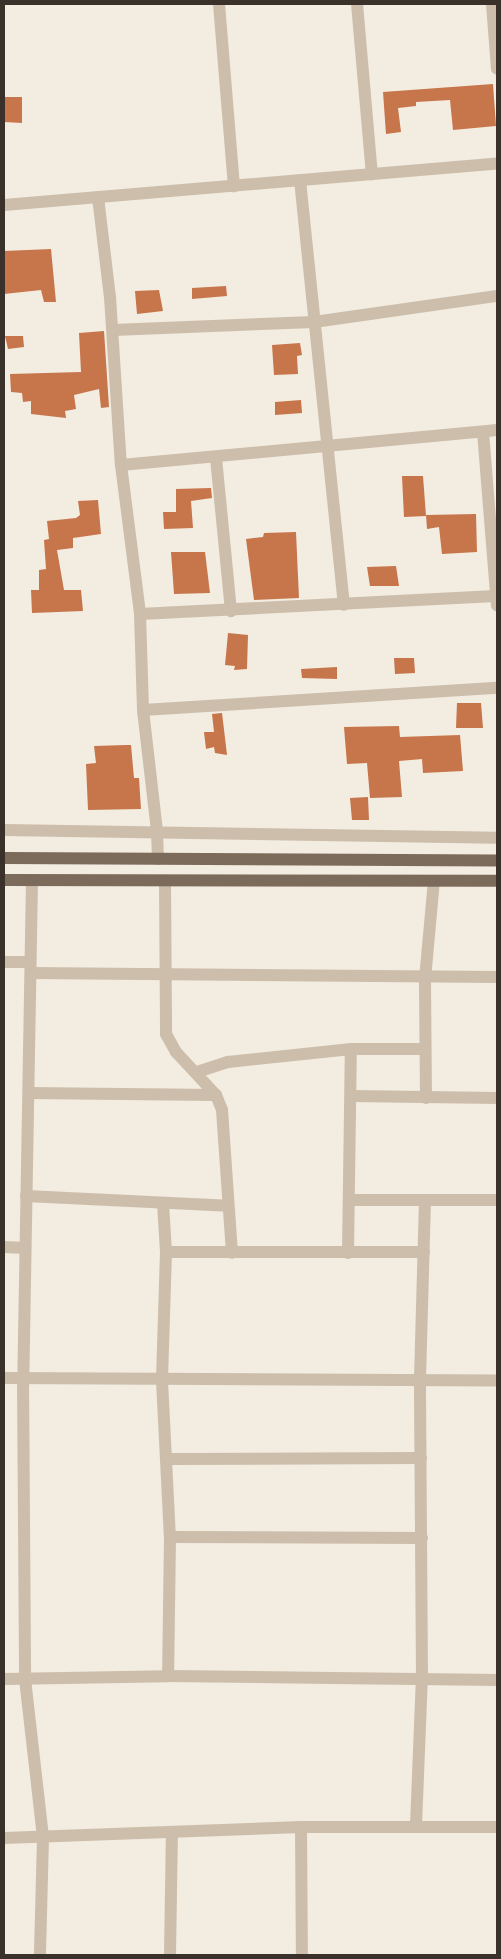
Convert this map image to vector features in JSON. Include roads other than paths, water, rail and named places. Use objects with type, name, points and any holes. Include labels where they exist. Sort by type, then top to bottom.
[{"type":"main road","points":[[4,858],[497,860]]},
{"type":"main road","points":[[4,880],[497,881]]},
{"type":"street","points":[[219,4],[234,186]]},
{"type":"street","points":[[357,4],[372,174]]},
{"type":"street","points":[[492,4],[497,69]]},
{"type":"street","points":[[4,205],[497,164]]},
{"type":"street","points":[[300,180],[344,605]]},
{"type":"street","points":[[98,197],[113,330],[121,465],[140,614],[143,710],[157,831],[158,860]]},
{"type":"street","points":[[113,330],[314,322],[497,296]]},
{"type":"street","points":[[121,465],[216,458],[497,430]]},
{"type":"street","points":[[140,614],[497,600],[483,432]]},
{"type":"street","points":[[216,458],[231,611]]},
{"type":"street","points":[[143,710],[497,688]]},
{"type":"street","points":[[4,830],[497,838]]},
{"type":"street","points":[[32,880],[23,1378],[25,1680],[43,1838],[40,1955]]},
{"type":"street","points":[[165,881],[166,1034],[176,1052],[197,1072],[216,1095],[222,1110],[232,1253]]},
{"type":"street","points":[[426,1098],[424,1049],[425,979],[434,881]]},
{"type":"street","points":[[4,962],[31,968],[425,979],[497,977]]},
{"type":"street","points":[[197,1072],[228,1062],[351,1048],[424,1049]]},
{"type":"street","points":[[348,1253],[351,1200],[351,1048]]},
{"type":"street","points":[[29,1093],[216,1095]]},
{"type":"street","points":[[351,1096],[497,1098]]},
{"type":"street","points":[[26,1196],[228,1206]]},
{"type":"street","points":[[351,1200],[497,1200]]},
{"type":"street","points":[[416,1825],[422,1678],[420,1379],[425,1200]]},
{"type":"street","points":[[163,1203],[166,1252],[162,1381],[170,1537],[168,1676]]},
{"type":"street","points":[[4,1247],[25,1248]]},
{"type":"street","points":[[166,1252],[424,1252]]},
{"type":"street","points":[[4,1378],[162,1381],[420,1379],[497,1381]]},
{"type":"street","points":[[167,1459],[421,1458]]},
{"type":"street","points":[[170,1537],[422,1538]]},
{"type":"street","points":[[4,1679],[168,1676],[497,1680]]},
{"type":"street","points":[[4,1838],[172,1834],[301,1827],[416,1825],[497,1827]]},
{"type":"street","points":[[301,1827],[302,1955]]},
{"type":"street","points":[[170,1955],[172,1834]]}]
